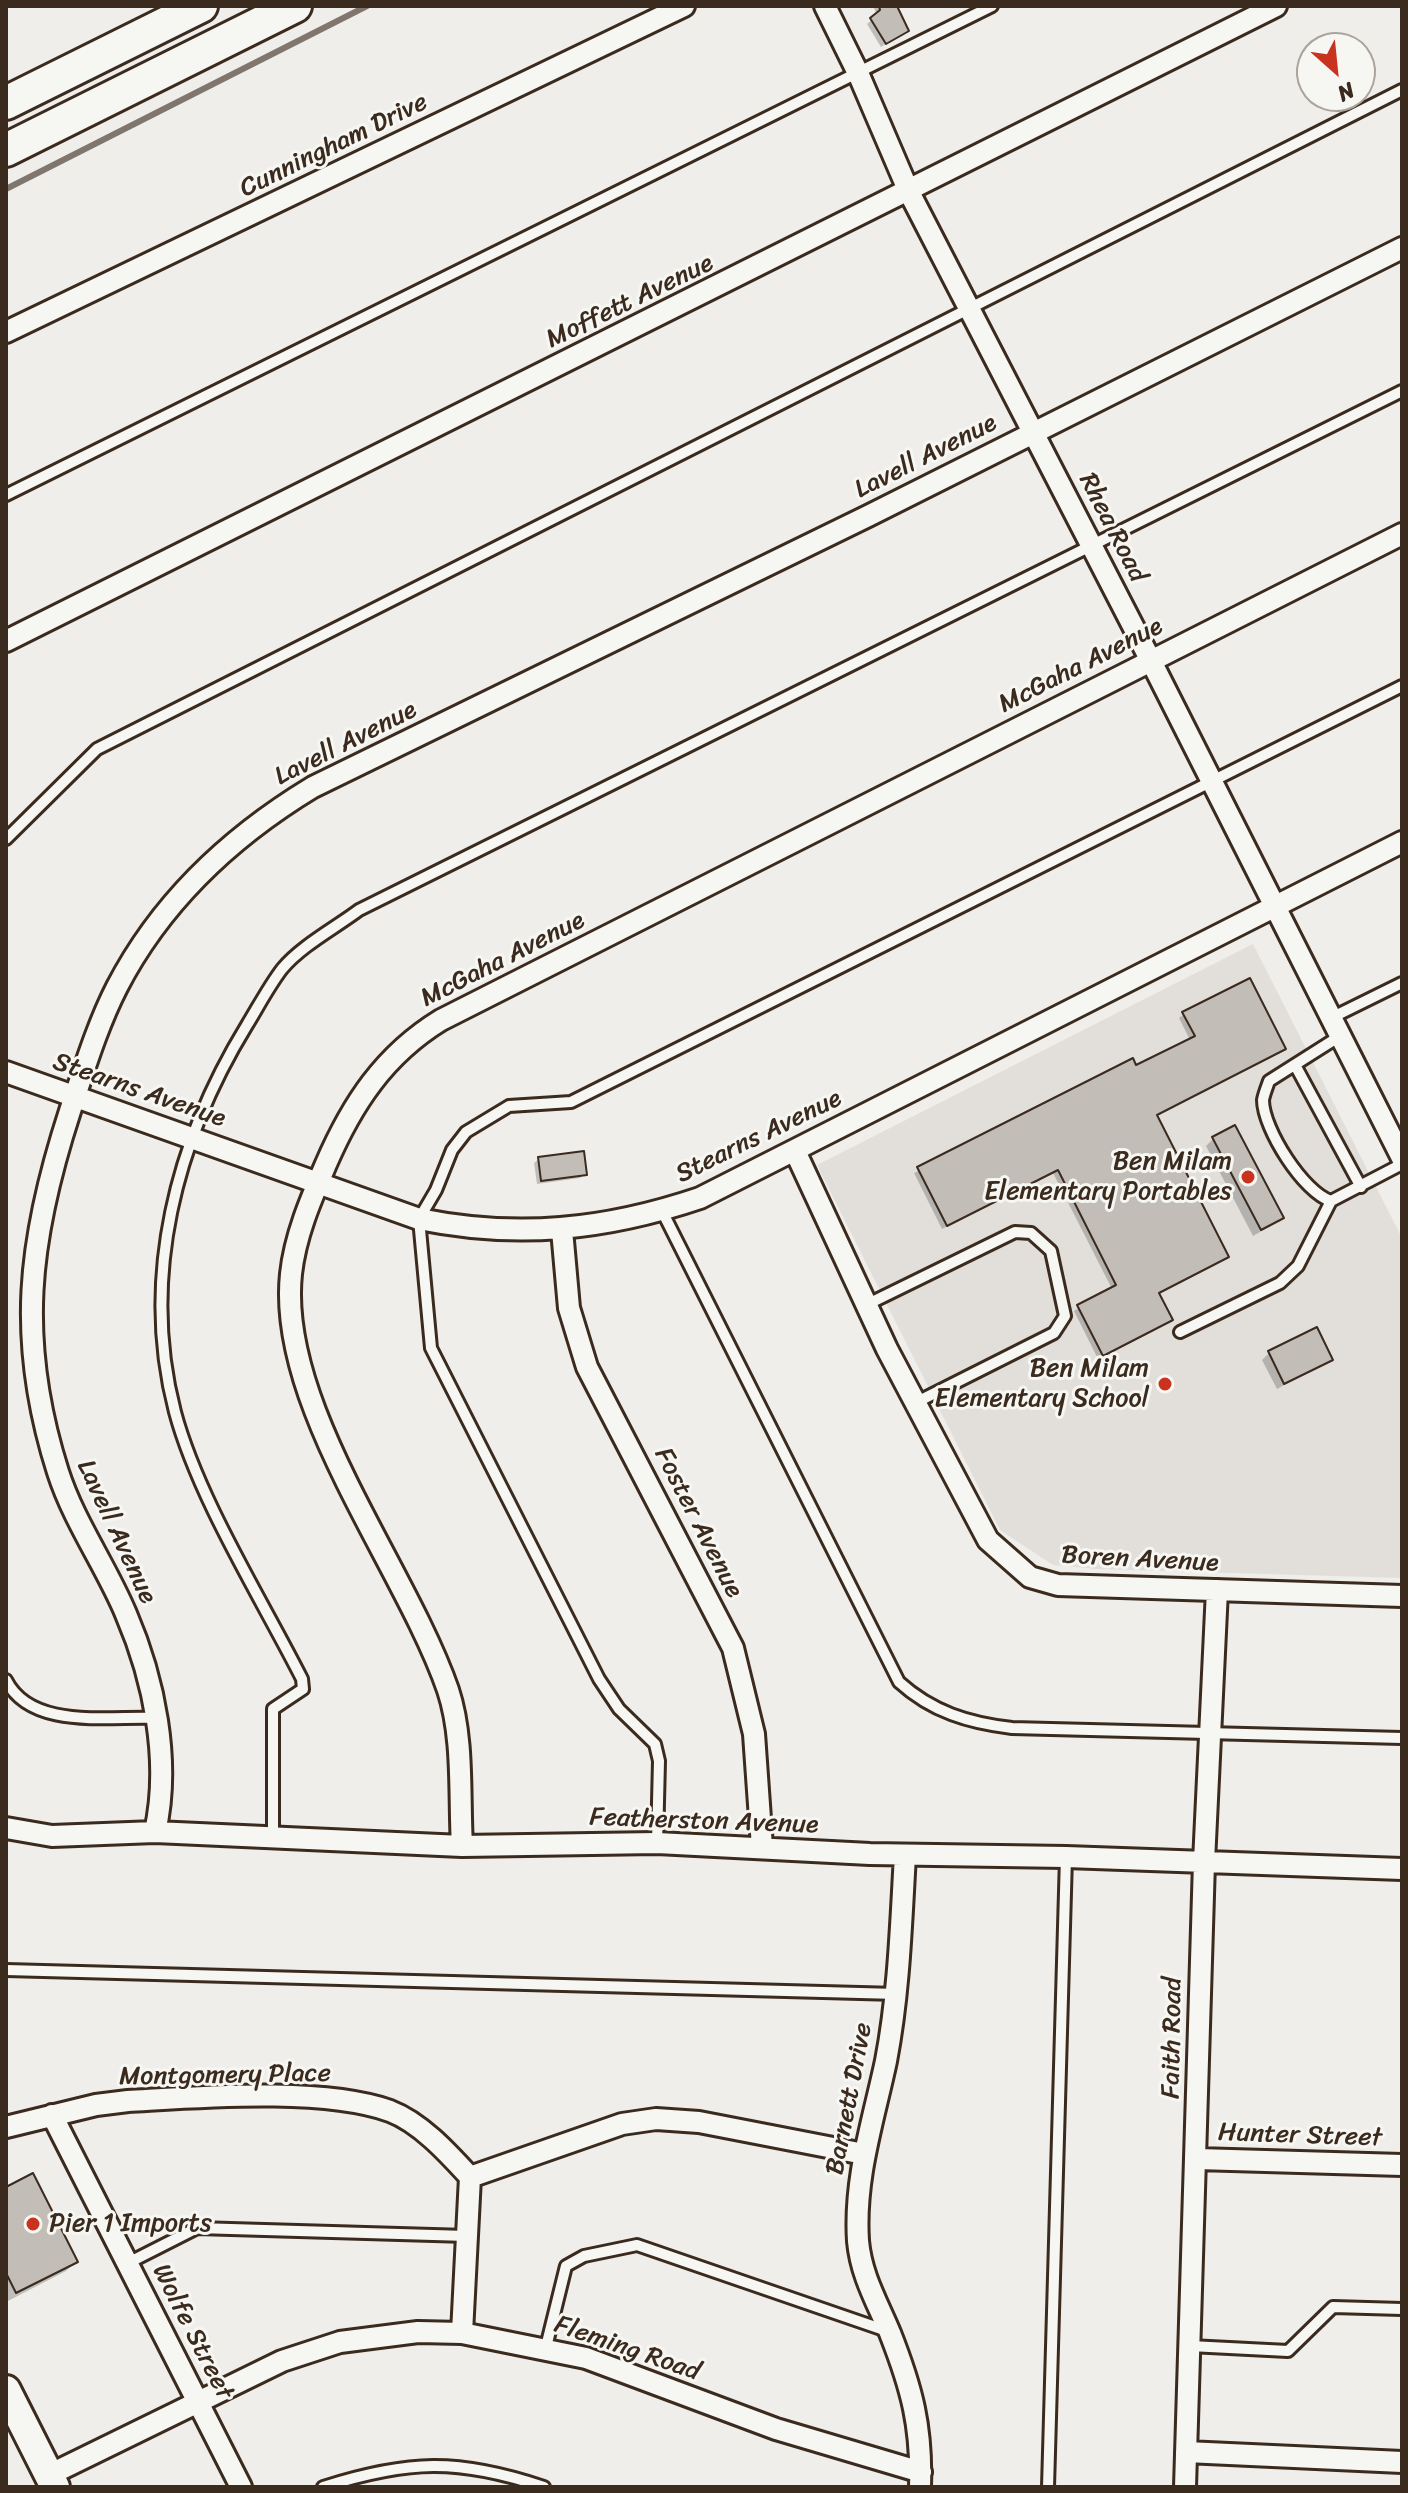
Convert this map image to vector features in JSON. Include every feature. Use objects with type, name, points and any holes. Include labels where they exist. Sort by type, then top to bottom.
[{"type":"main road","points":[[6,103],[201,6]]},
{"type":"main road","points":[[6,150],[281,9]]},
{"type":"main road","points":[[6,2390],[43,2483]]},
{"type":"street","name":"Cunningham Drive","points":[[6,332],[684,6]]},
{"type":"street","name":"Rhea Road","points":[[825,6],[858,73],[909,192],[1151,661],[1273,907],[1397,1135],[1402,1161]]},
{"type":"street","name":"Moffett Avenue","points":[[6,641],[1276,6]]},
{"type":"street","name":"Lavell Avenue","points":[[155,1832],[161,1804],[152,1684],[126,1613],[59,1476],[29,1317],[34,1248],[55,1159],[117,986],[143,946],[199,876],[231,843],[274,810],[313,787],[1402,248]]},
{"type":"street","name":"McGaha Avenue","points":[[462,1846],[458,1749],[448,1690],[326,1434],[297,1352],[291,1275],[299,1234],[342,1127],[365,1090],[397,1051],[422,1032],[1402,534]]},
{"type":"street","name":"Stearns Avenue","points":[[6,1072],[419,1219],[454,1226],[562,1230],[662,1211],[700,1198],[1402,842]]},
{"type":"street","name":"Boren Avenue","points":[[795,1151],[866,1305],[988,1540],[1030,1577],[1058,1585],[1402,1596]]},
{"type":"street","name":"Foster Avenue","points":[[562,1230],[569,1308],[587,1367],[733,1648],[754,1734],[762,1847]]},
{"type":"street","name":"Faith Road","points":[[1185,2487],[1204,1862],[1217,1590]]},
{"type":"street","name":"Featherston Avenue","points":[[6,1828],[52,1836],[155,1832],[462,1846],[657,1843],[905,1855],[1066,1857],[1402,1869]]},
{"type":"street","name":"Barnett Drive","points":[[905,1855],[897,1994],[864,2154],[858,2198],[858,2242],[869,2289],[889,2332],[914,2403],[921,2436],[920,2480]]},
{"type":"street","name":"Montgomery Place","points":[[6,2127],[128,2101],[336,2098],[390,2111],[408,2120],[470,2177]]},
{"type":"street","name":"Wolfe Street","points":[[52,2115],[241,2487]]},
{"type":"street","points":[[462,2333],[470,2177],[622,2124],[656,2119],[699,2122],[864,2154]]},
{"type":"street","name":"Hunter Street","points":[[1197,2159],[1402,2165]]},
{"type":"street","name":"Fleming Road","points":[[43,2483],[197,2400],[282,2361],[340,2342],[418,2332],[462,2333],[546,2347],[586,2358],[920,2480]]},
{"type":"street","points":[[1186,2452],[1402,2462]]},
{"type":"lane","points":[[6,495],[992,6]]},
{"type":"lane","points":[[6,839],[97,749],[1402,90]]},
{"type":"lane","points":[[273,1837],[273,1709],[303,1689],[302,1679],[185,1445],[166,1372],[161,1326],[169,1208],[191,1136],[225,1060],[284,967],[359,910],[1402,391]]},
{"type":"lane","points":[[657,1843],[659,1761],[655,1744],[619,1709],[599,1679],[431,1348],[419,1219],[436,1190],[452,1150],[466,1132],[509,1106],[571,1102],[1402,686]]},
{"type":"lane","points":[[1331,1201],[1321,1198],[1301,1181],[1272,1127],[1263,1101],[1269,1081],[1295,1065],[1336,1027],[1402,983]]},
{"type":"lane","points":[[1295,1065],[1361,1187]]},
{"type":"lane","points":[[1180,1332],[1280,1283],[1298,1266],[1331,1201],[1361,1187],[1402,1161]]},
{"type":"lane","points":[[662,1211],[899,1682],[917,1699],[974,1724],[1012,1728],[1402,1738]]},
{"type":"lane","points":[[866,1305],[1015,1232],[1031,1233],[1051,1251],[1064,1308],[1062,1325],[1054,1333],[915,1403]]},
{"type":"lane","points":[[6,1680],[13,1695],[46,1714],[156,1718]]},
{"type":"lane","points":[[1048,2487],[1066,1857]]},
{"type":"lane","points":[[6,1970],[897,1994]]},
{"type":"lane","points":[[128,2263],[197,2228],[467,2236]]},
{"type":"lane","points":[[546,2347],[566,2266],[584,2256],[637,2245],[889,2332]]},
{"type":"lane","points":[[1190,2346],[1288,2351],[1333,2307],[1402,2309]]},
{"type":"lane","points":[[323,2487],[397,2466],[446,2464],[490,2471],[544,2487]]},
{"type":"shaded area","name":"Ben Milam Elementary School","points":[[1253,944],[1402,1238],[1402,1578],[1053,1565],[1000,1530],[817,1165]]},
{"type":"building","points":[[879,6],[897,6],[909,31],[886,44],[870,18],[880,10]]},
{"type":"building","name":"Ben Milam Elementary School","points":[[1250,978],[1286,1049],[1157,1115],[1229,1257],[1159,1293],[1173,1320],[1103,1356],[1077,1305],[1116,1285],[1058,1170],[947,1226],[917,1167],[1133,1058],[1136,1065],[1195,1036],[1182,1012]]},
{"type":"building","name":"Ben Milam Elementary Portables","points":[[1235,1125],[1284,1218],[1261,1230],[1212,1137]]},
{"type":"building","points":[[584,1151],[587,1175],[541,1181],[538,1157]]},
{"type":"building","points":[[1317,1327],[1333,1360],[1284,1384],[1268,1351]]},
{"type":"building","name":"Pier 1 Imports","points":[[33,2173],[78,2262],[16,2293],[6,2273],[6,2187]]},
{"type":"waterway","points":[[6,189],[367,6]]},
{"type":"place","name":"Ben Milam Elementary Portables","points":[[1248,1177]]},
{"type":"place","name":"Ben Milam Elementary School","points":[[1165,1384]]},
{"type":"place","name":"Pier 1 Imports","points":[[33,2224]]}]
